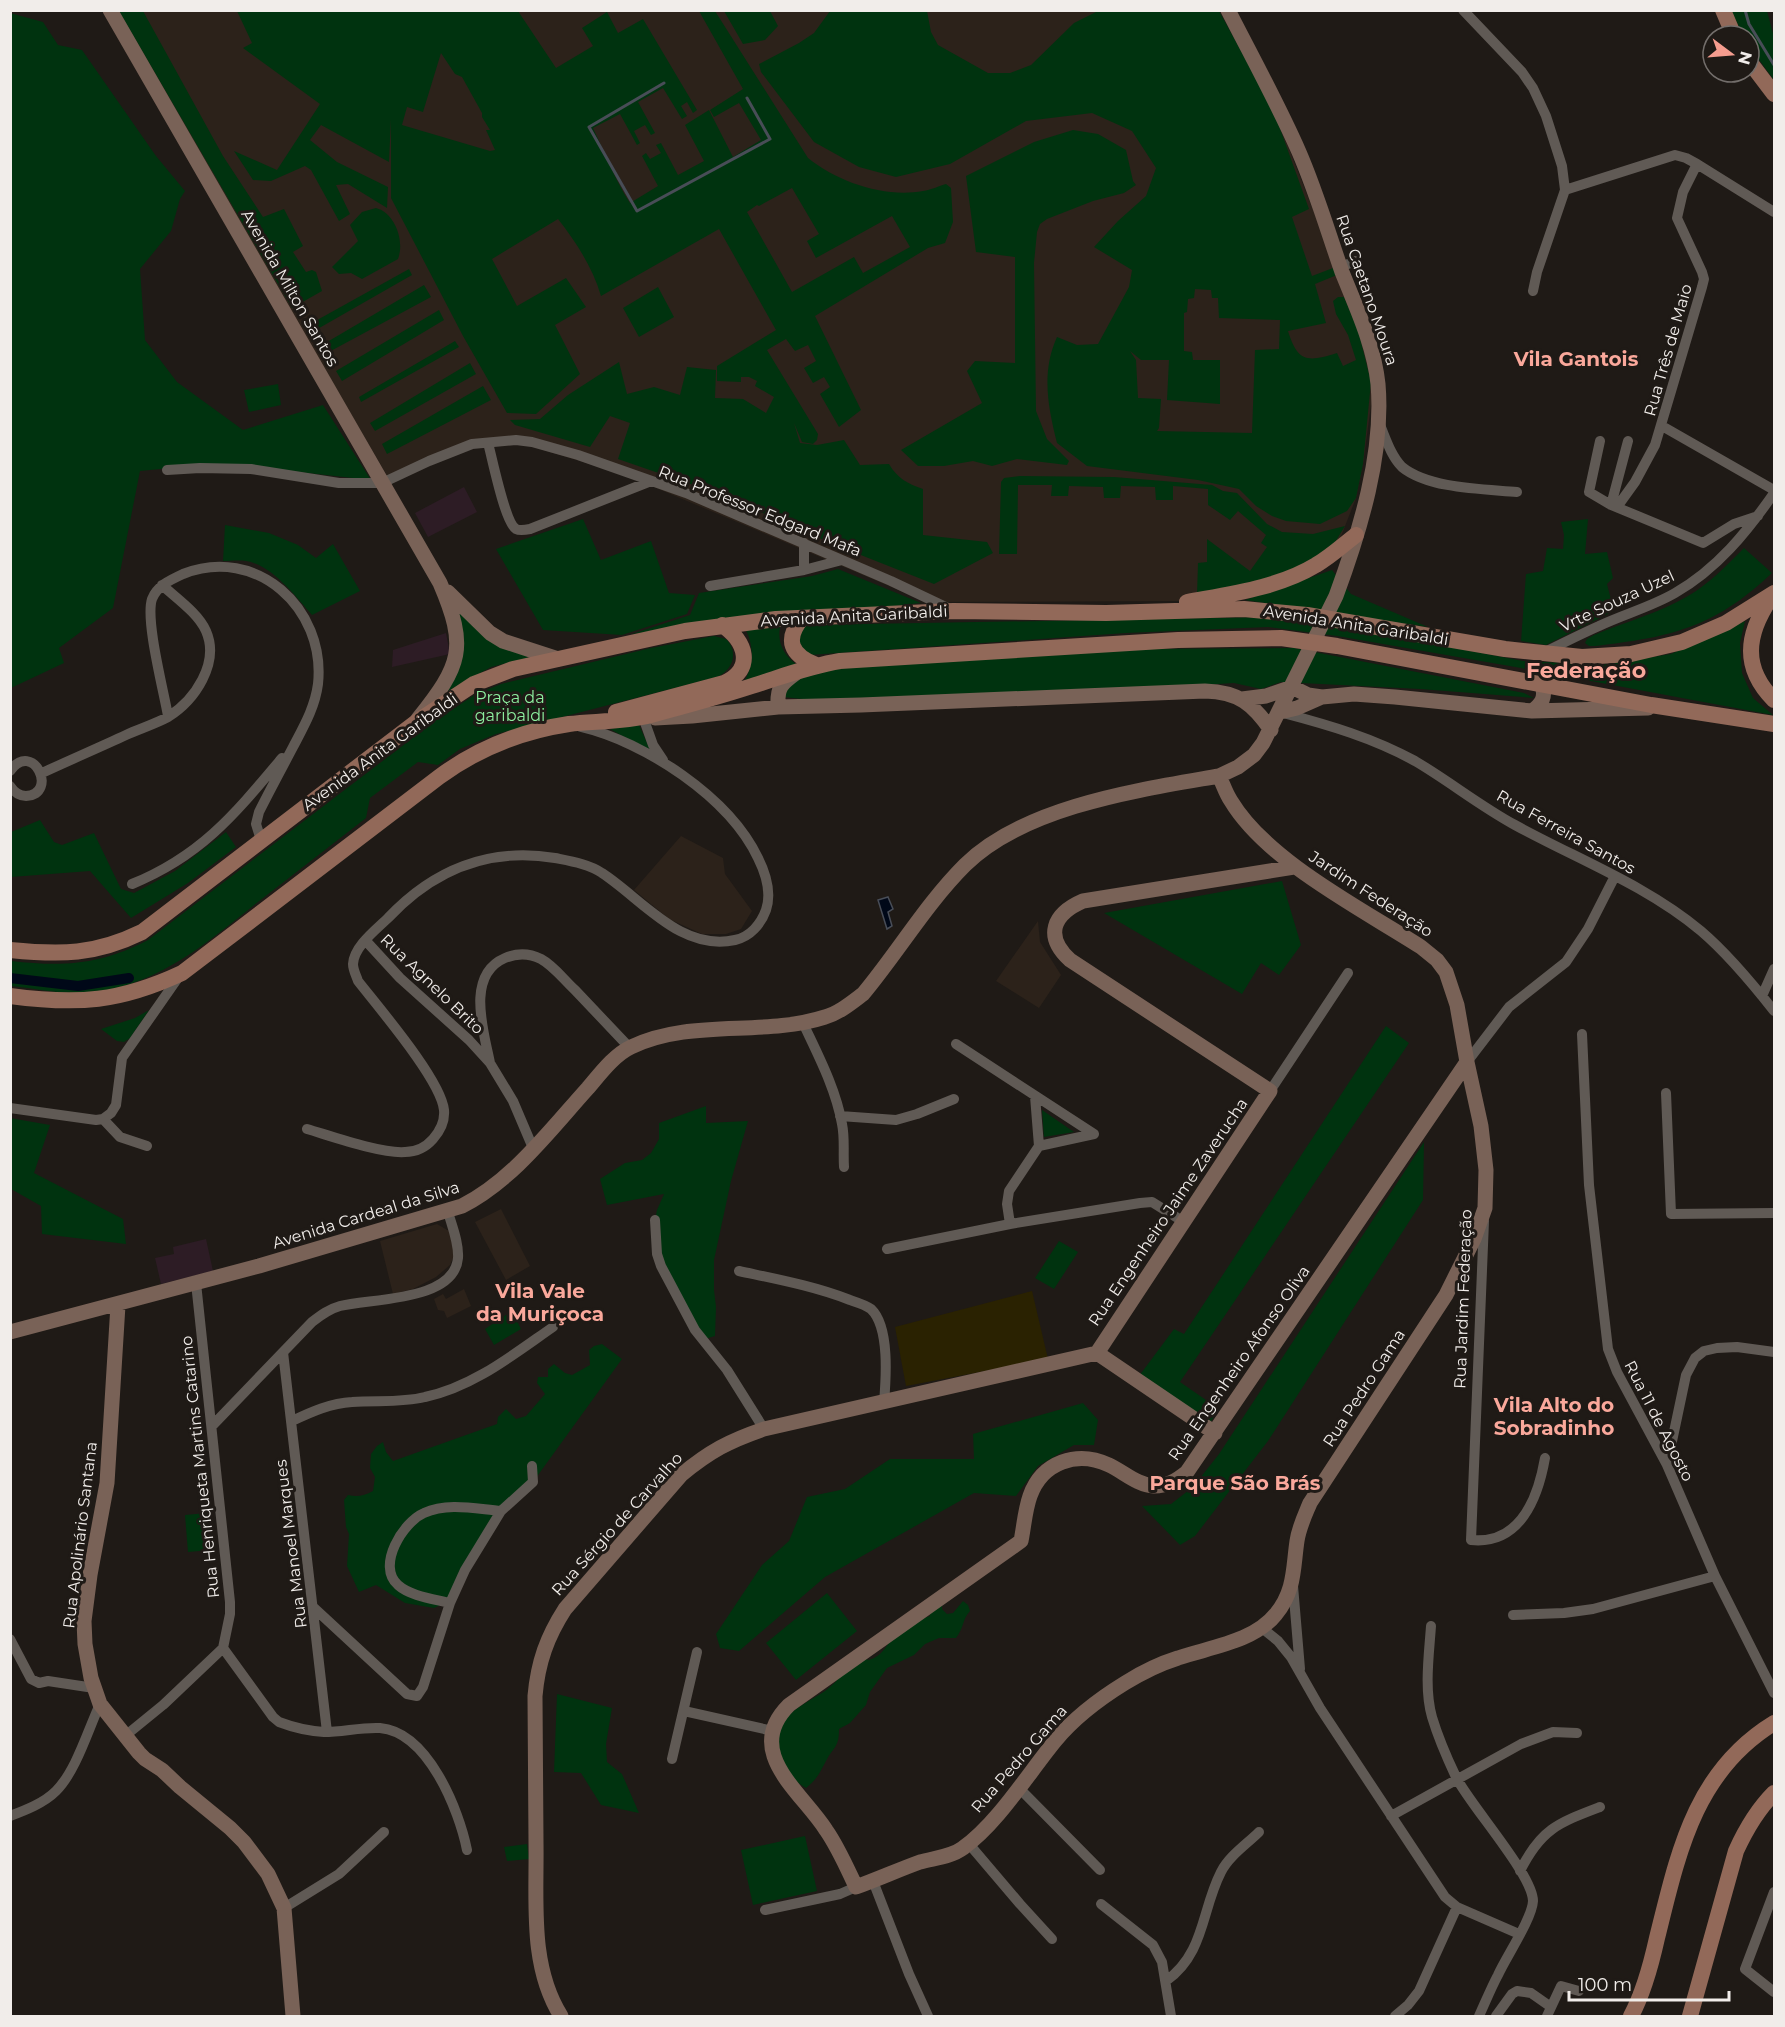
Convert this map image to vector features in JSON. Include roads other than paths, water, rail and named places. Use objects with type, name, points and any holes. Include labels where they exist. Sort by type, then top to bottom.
[{"type":"main road","points":[[1723,10],[1729,24]]},
{"type":"main road","points":[[1761,77],[1774,94]]},
{"type":"main road","points":[[1140,611],[1228,595],[1297,575],[1316,565],[1356,535]]},
{"type":"main road","name":"Avenida Anita Garibaldi","points":[[10,950],[66,953],[88,951],[124,941],[160,920],[415,723],[474,684],[513,669],[722,625],[802,618],[952,611],[1106,613],[1244,609],[1278,612],[1542,654],[1598,656],[1631,654],[1656,649],[1703,634],[1726,623],[1774,593]]},
{"type":"main road","name":"Avenida Anita Garibaldi","points":[[1774,593],[1760,614],[1750,646],[1751,663],[1757,677],[1774,700]]},
{"type":"main road","points":[[802,618],[795,626],[792,645],[795,652],[809,667]]},
{"type":"main road","points":[[568,724],[731,680],[740,671],[744,656],[737,637],[722,625]]},
{"type":"main road","name":"Avenida Anita Garibaldi","points":[[10,996],[73,1002],[104,999],[144,990],[182,973],[417,793],[467,758],[512,739],[568,724],[643,717],[707,700],[809,667],[840,661],[1262,637],[1337,646],[1665,707],[1774,724]]},
{"type":"main road","points":[[1631,2016],[1645,1984],[1678,1857],[1696,1810],[1716,1776],[1731,1759],[1764,1729],[1774,1723]]},
{"type":"main road","points":[[1690,2016],[1736,1851],[1746,1829],[1774,1793]]},
{"type":"street","name":"Avenida Milton Santos","points":[[110,10],[440,584],[452,610],[458,644],[455,658],[447,679],[415,723]]},
{"type":"street","name":"Rua Caetano Moura","points":[[1228,10],[1299,151],[1348,264],[1375,364],[1378,389],[1378,419],[1371,477],[1356,535],[1336,596],[1293,685]]},
{"type":"street","points":[[1463,10],[1522,72],[1533,88],[1555,141],[1565,189],[1537,272],[1533,291]]},
{"type":"street","points":[[1565,189],[1675,155],[1686,158],[1774,212]]},
{"type":"street","name":"Rua Três de Maio","points":[[1614,506],[1648,458],[1662,426],[1704,279],[1692,247],[1677,218],[1683,192],[1696,164]]},
{"type":"street","points":[[1378,419],[1393,455],[1401,466],[1412,473],[1448,484],[1517,492]]},
{"type":"street","points":[[1662,426],[1774,491]]},
{"type":"street","name":"Rua Professor Edgard Mafa","points":[[382,483],[457,449],[488,442],[516,440],[532,442],[578,455],[686,493],[891,581],[952,611]]},
{"type":"street","points":[[1600,441],[1589,492],[1614,506],[1703,543],[1734,524],[1759,516]]},
{"type":"street","points":[[1614,506],[1628,441]]},
{"type":"street","points":[[488,442],[506,512],[513,527],[518,530],[530,529],[651,482]]},
{"type":"street","points":[[167,470],[251,469],[339,483],[382,483]]},
{"type":"street","name":"Vrte Souza Uzel","points":[[1542,654],[1598,626],[1677,592],[1730,550],[1759,516],[1774,491]]},
{"type":"street","points":[[804,543],[804,570]]},
{"type":"street","points":[[710,586],[804,570],[842,560]]},
{"type":"street","points":[[168,716],[150,610],[155,592],[162,585],[195,570],[211,567],[231,567],[251,572],[270,581],[285,592],[308,624],[315,643],[318,684],[314,704],[259,812],[256,824],[261,840]]},
{"type":"street","name":"Avenida Milton Santos","points":[[440,584],[490,633],[503,641],[558,659]]},
{"type":"street","points":[[42,773],[168,716],[192,695],[200,683],[206,672],[210,642],[205,629],[197,618],[162,585]]},
{"type":"street","points":[[778,706],[779,687],[809,667]]},
{"type":"street","name":"Avenida Anita Garibaldi","points":[[643,717],[692,716],[778,706],[861,705],[1205,691],[1242,699],[1266,696],[1293,685],[1308,695],[1322,697],[1367,695],[1532,711],[1665,707]]},
{"type":"street","name":"Avenida Cardeal da Silva","points":[[10,1332],[118,1305],[448,1212],[469,1203],[489,1191],[519,1164],[612,1062],[629,1047],[681,1033],[803,1023],[826,1017],[846,1007],[863,994],[966,864],[990,845],[1059,812],[1138,790],[1219,776],[1238,767],[1254,755],[1271,730],[1293,685]]},
{"type":"street","points":[[1532,711],[1542,702],[1544,696],[1542,685]]},
{"type":"street","name":"Avenida Anita Garibaldi","points":[[1280,712],[1297,708],[1322,697]]},
{"type":"street","name":"Avenida Anita Garibaldi","points":[[1242,699],[1258,712],[1271,730]]},
{"type":"street","name":"Rua Ferreira Santos","points":[[1280,712],[1344,730],[1389,748],[1431,771],[1513,824],[1658,900],[1700,931],[1721,950],[1774,1011]]},
{"type":"street","name":"Rua Agnelo Brito","points":[[643,717],[653,745],[667,765]]},
{"type":"street","name":"Rua Agnelo Brito","points":[[533,1148],[513,1101],[490,1063],[470,1040],[400,978],[366,941],[414,892],[434,879],[477,861],[497,856],[522,854],[564,860],[600,871],[674,928],[689,935],[721,942],[748,936],[758,924],[768,900],[769,888],[763,866],[743,832],[728,813],[667,765],[612,737],[568,724]]},
{"type":"street","points":[[132,884],[156,875],[179,861],[222,828],[296,742]]},
{"type":"street","points":[[10,771],[16,764],[31,762],[38,766],[42,773],[40,788],[35,793],[27,796],[20,795],[10,786]]},
{"type":"street","name":"Jardim Federação","points":[[1219,776],[1231,802],[1251,827],[1294,867],[1421,947],[1437,960],[1446,972],[1453,988],[1467,1062]]},
{"type":"street","points":[[1270,1091],[1070,960],[1061,952],[1054,933],[1062,913],[1083,901],[1294,867]]},
{"type":"street","points":[[1467,1062],[1509,1007],[1566,962],[1588,929],[1615,876]]},
{"type":"street","points":[[307,1129],[382,1149],[404,1152],[423,1148],[441,1128],[444,1112],[437,1090],[358,981],[353,967],[356,953],[366,941]]},
{"type":"street","points":[[490,1063],[480,1010],[481,992],[492,967],[503,958],[516,954],[530,955],[553,967],[629,1047]]},
{"type":"street","points":[[1762,996],[1774,969]]},
{"type":"street","points":[[10,1108],[87,1120],[103,1119],[111,1113],[116,1105],[122,1058],[182,973]]},
{"type":"street","name":"Rua Engenheiro Jaime Zaverucha","points":[[1215,1433],[1097,1353],[1348,973]]},
{"type":"street","points":[[803,1023],[819,1058],[840,1116],[843,1127],[844,1167]]},
{"type":"street","name":"Rua 11 de Agosto","points":[[1582,1034],[1589,1185],[1608,1349],[1617,1372],[1667,1465],[1715,1576],[1774,1693]]},
{"type":"street","points":[[956,1044],[1094,1134],[1039,1146]]},
{"type":"street","name":"Rua Jardim Federação","points":[[1467,1062],[1481,1126],[1486,1170],[1471,1540],[1492,1539],[1512,1529],[1521,1520],[1535,1496],[1545,1458]]},
{"type":"street","name":"Rua Engenheiro Afonso Oliva","points":[[772,1731],[789,1705],[1021,1541],[1031,1494],[1038,1480],[1057,1464],[1075,1458],[1099,1460],[1144,1484],[1165,1485],[1176,1481],[1187,1472],[1467,1062]]},
{"type":"street","points":[[1666,1093],[1671,1214],[1774,1213]]},
{"type":"street","points":[[1010,1224],[1006,1204],[1009,1191],[1039,1146],[1035,1096]]},
{"type":"street","points":[[840,1116],[896,1120],[917,1114],[954,1098]]},
{"type":"street","points":[[103,1119],[120,1137],[147,1146]]},
{"type":"street","points":[[887,1249],[1010,1224],[1152,1202],[1184,1222]]},
{"type":"street","name":"Rua Pedro Gama","points":[[765,1910],[840,1894],[923,1862],[952,1854],[969,1844],[1068,1726],[1085,1711],[1124,1684],[1164,1663],[1233,1641],[1262,1628],[1282,1606],[1292,1582],[1299,1530],[1310,1503],[1446,1295],[1474,1239],[1485,1208]]},
{"type":"street","points":[[212,1426],[324,1312],[351,1303],[400,1299],[415,1295],[448,1277],[458,1258],[448,1212]]},
{"type":"street","points":[[655,1220],[657,1254],[661,1266],[695,1330],[727,1370],[764,1429]]},
{"type":"street","points":[[739,1271],[812,1287],[871,1310],[879,1324],[885,1349],[887,1364],[884,1403]]},
{"type":"street","name":"Rua Henriqueta Martins Catarino","points":[[196,1283],[230,1602],[230,1614],[223,1648]]},
{"type":"street","name":"Rua Apolinário Santana","points":[[118,1305],[107,1483],[84,1621],[85,1644],[94,1688],[100,1704],[145,1759],[162,1770],[244,1842],[268,1874],[284,1908],[293,2016]]},
{"type":"street","points":[[292,1421],[335,1404],[352,1401],[410,1400],[446,1392],[511,1356],[553,1327]]},
{"type":"street","points":[[1667,1465],[1686,1375],[1695,1358],[1704,1351],[1717,1348],[1737,1347],[1774,1352]]},
{"type":"street","name":"Rua Manoel Marques","points":[[283,1353],[327,1732]]},
{"type":"street","name":"Rua Sérgio de Carvalho","points":[[561,2016],[542,1972],[537,1931],[535,1696],[540,1659],[555,1625],[566,1609],[681,1475],[723,1444],[764,1429],[1097,1353]]},
{"type":"street","points":[[313,1606],[407,1694],[417,1696],[423,1687],[450,1602],[471,1560],[501,1511],[533,1482],[532,1466]]},
{"type":"street","points":[[450,1602],[411,1592],[395,1582],[390,1564],[392,1553],[402,1532],[414,1518],[436,1509],[449,1507],[501,1511]]},
{"type":"street","points":[[1513,1615],[1593,1609],[1715,1576]]},
{"type":"street","points":[[1292,1582],[1300,1672]]},
{"type":"street","points":[[1431,1626],[1429,1680],[1432,1716],[1457,1779],[1520,1871],[1533,1898],[1531,1911],[1479,2016]]},
{"type":"street","points":[[1262,1628],[1285,1648],[1320,1708],[1444,1897],[1457,1907],[1519,1934]]},
{"type":"street","points":[[10,1639],[31,1679],[39,1683],[48,1681],[94,1688]]},
{"type":"street","points":[[125,1736],[163,1705],[223,1648],[276,1720],[284,1724],[327,1732],[369,1728],[394,1731],[414,1744],[450,1799],[462,1827],[467,1850]]},
{"type":"street","points":[[672,1759],[697,1652]]},
{"type":"street","points":[[10,1816],[48,1797],[62,1784],[100,1704]]},
{"type":"street","points":[[684,1711],[772,1731],[772,1748],[782,1774],[826,1830],[856,1887]]},
{"type":"street","points":[[1390,1816],[1494,1757],[1537,1737],[1553,1732],[1577,1733]]},
{"type":"street","points":[[1018,1787],[1100,1870]]},
{"type":"street","points":[[1520,1871],[1530,1852],[1548,1831],[1558,1824],[1600,1807]]},
{"type":"street","points":[[284,1908],[339,1874],[384,1832]]},
{"type":"street","points":[[1166,1982],[1191,1956],[1224,1868],[1259,1832]]},
{"type":"street","points":[[969,1844],[1052,1939]]},
{"type":"street","points":[[873,1881],[924,2015]]},
{"type":"street","points":[[1774,1893],[1745,1969],[1774,1992]]},
{"type":"street","points":[[1101,1905],[1153,1945],[1162,1962],[1171,2016]]},
{"type":"street","points":[[1395,2016],[1408,2005],[1419,1990],[1457,1907]]},
{"type":"street","points":[[1496,2016],[1512,1994],[1517,1991],[1531,1993],[1549,2012],[1561,1986],[1579,1991]]},
{"type":"water","points":[[888,897],[893,909],[888,912],[892,926],[887,929],[878,900]]},
{"type":"waterway","points":[[1745,10],[1749,24],[1774,65]]},
{"type":"waterway","points":[[664,83],[589,127],[637,211],[770,139],[747,98]]},
{"type":"waterway","points":[[10,978],[78,986],[129,978]]},
{"type":"district","name":"Vila Gantois","points":[[1576,359]]},
{"type":"district","name":"Federação","points":[[1586,670]]},
{"type":"district","name":"Vila Vale da Muriçoca","points":[[540,1302]]},
{"type":"district","name":"Vila Alto do Sobradinho","points":[[1554,1416]]},
{"type":"district","name":"Parque São Brás","points":[[1235,1483]]},
{"type":"park label","name":"Praça da garibaldi","points":[[510,706]]}]
